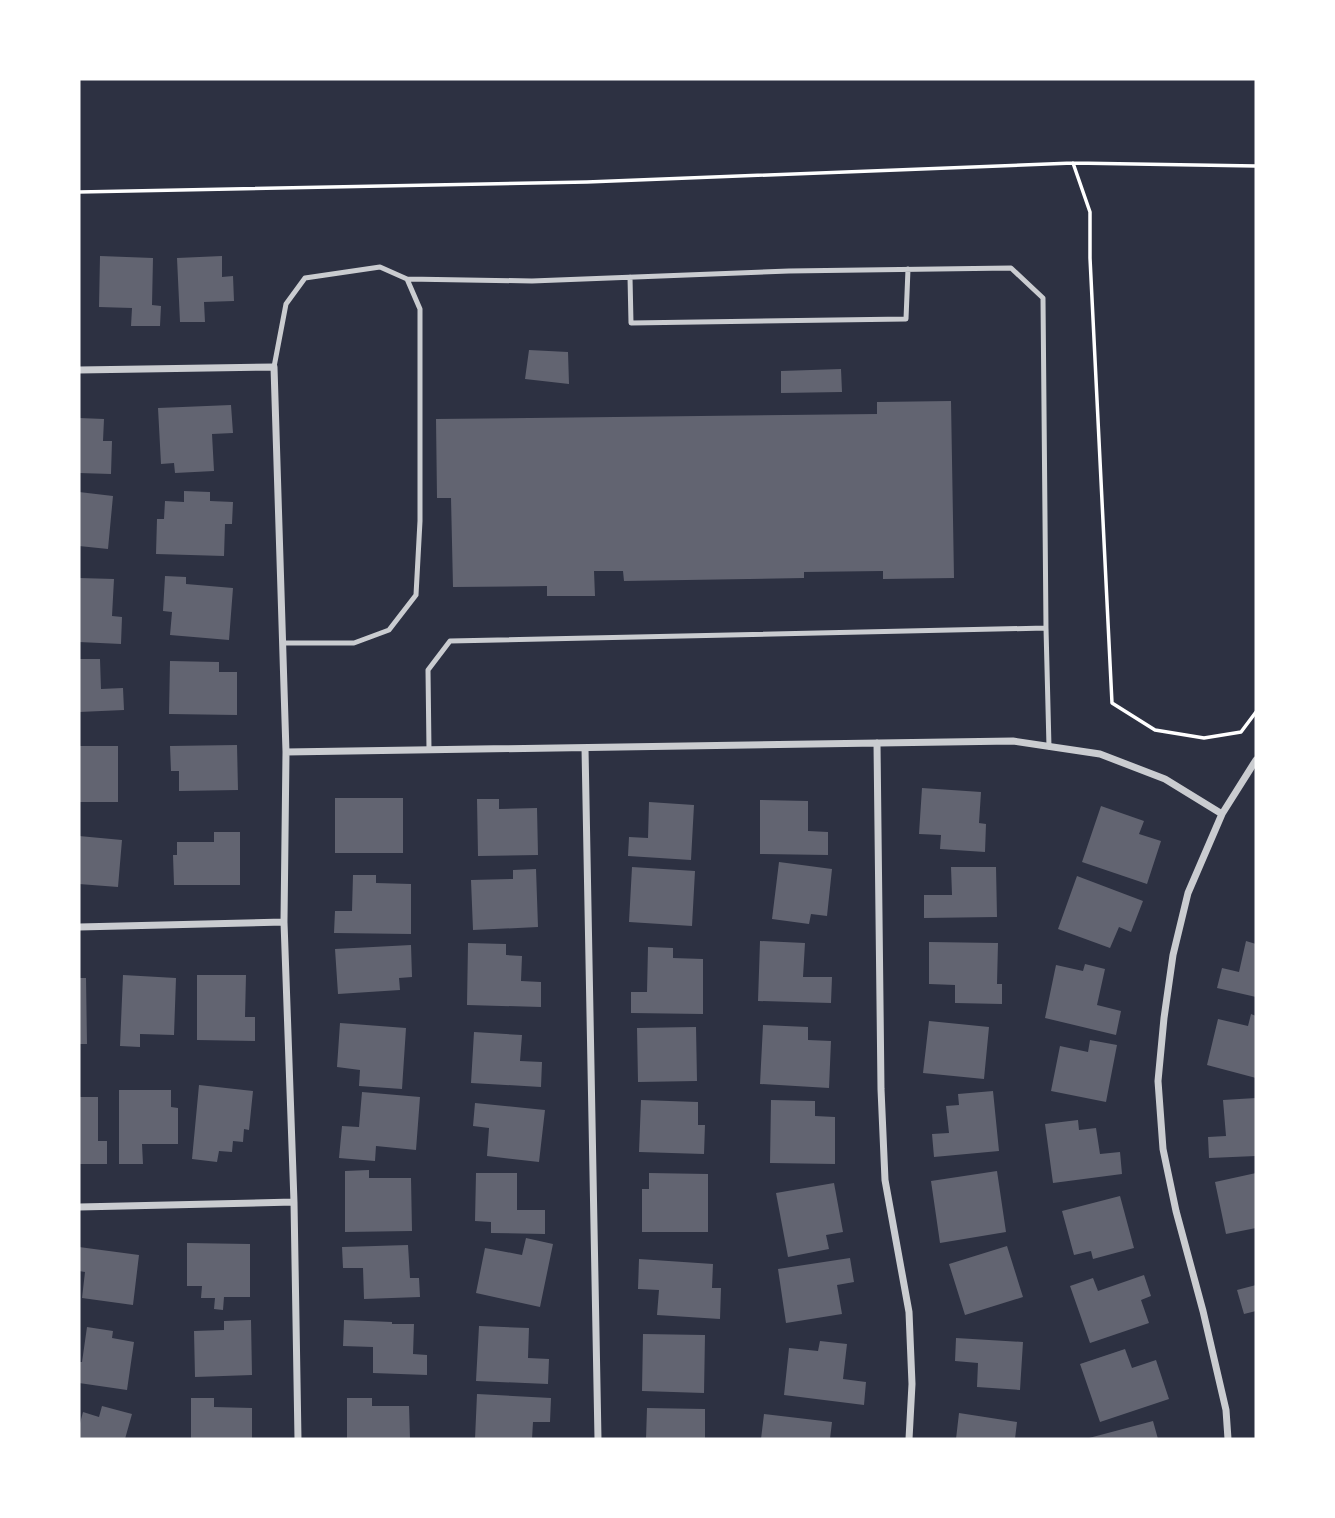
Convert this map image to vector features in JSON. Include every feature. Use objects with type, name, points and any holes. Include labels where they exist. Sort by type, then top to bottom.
[{"type":"street","points":[[79,370],[275,367],[286,752],[284,922],[294,1202],[298,1439]]},
{"type":"street","points":[[286,752],[1013,741],[1100,754],[1165,779],[1222,814]]},
{"type":"street","points":[[877,743],[884,1167],[909,1312],[912,1384],[909,1439]]},
{"type":"street","points":[[585,748],[598,1439]]},
{"type":"street","points":[[1228,1439],[1226,1410],[1163,1149],[1158,1081],[1173,955],[1188,893],[1222,814],[1256,760]]},
{"type":"street","points":[[79,927],[284,922]]},
{"type":"street","points":[[79,1207],[294,1202]]},
{"type":"lane","points":[[275,367],[286,304],[305,278],[380,267],[407,279],[532,281],[789,271],[1011,268],[1043,298],[1049,747]]},
{"type":"lane","points":[[630,277],[631,323],[906,319],[908,269]]},
{"type":"lane","points":[[283,643],[354,643],[389,631],[416,595],[420,521],[420,309],[407,279]]},
{"type":"lane","points":[[429,750],[428,670],[450,641],[1046,628]]},
{"type":"path","points":[[1073,163],[1090,212],[1112,703],[1155,730],[1204,738],[1241,732],[1256,712]]},
{"type":"path","points":[[79,192],[587,182],[1073,163],[1256,166]]},
{"type":"building","points":[[100,256],[153,258],[152,305],[161,306],[160,326],[131,326],[132,308],[99,307]]},
{"type":"building","points":[[222,256],[222,277],[233,276],[234,301],[204,302],[205,322],[180,322],[177,258]]},
{"type":"building","points":[[529,350],[568,352],[569,384],[525,379]]},
{"type":"building","points":[[841,369],[842,392],[781,393],[781,371]]},
{"type":"building","points":[[951,401],[954,578],[883,579],[883,571],[804,572],[804,578],[624,581],[623,571],[594,571],[595,596],[547,596],[547,586],[453,587],[451,498],[437,498],[436,419],[877,414],[877,402]]},
{"type":"building","points":[[231,405],[233,433],[212,434],[214,471],[175,473],[174,463],[161,464],[158,408]]},
{"type":"building","points":[[79,418],[104,419],[103,441],[112,441],[111,474],[79,473]]},
{"type":"building","points":[[184,491],[210,492],[210,501],[233,502],[232,524],[225,524],[224,556],[156,554],[157,519],[164,519],[165,501],[184,502]]},
{"type":"building","points":[[79,492],[113,496],[108,549],[79,546]]},
{"type":"building","points":[[165,576],[186,577],[186,584],[233,588],[229,640],[170,635],[172,612],[163,611]]},
{"type":"building","points":[[79,578],[114,579],[112,616],[122,617],[121,644],[79,642]]},
{"type":"building","points":[[79,659],[100,659],[101,689],[123,688],[124,710],[79,712]]},
{"type":"building","points":[[170,661],[219,662],[219,672],[237,672],[237,715],[169,714]]},
{"type":"building","points":[[237,745],[238,790],[179,791],[179,771],[171,771],[170,746]]},
{"type":"building","points":[[79,746],[118,746],[118,802],[79,802]]},
{"type":"building","points":[[922,788],[981,792],[979,823],[986,824],[985,852],[940,849],[941,835],[919,834]]},
{"type":"building","points":[[335,798],[403,798],[403,853],[335,853]]},
{"type":"building","points":[[477,799],[499,799],[499,809],[537,808],[538,855],[478,856]]},
{"type":"building","points":[[760,800],[808,801],[808,831],[828,832],[828,855],[760,854]]},
{"type":"building","points":[[649,802],[694,805],[691,860],[628,856],[629,837],[648,838]]},
{"type":"building","points":[[1101,806],[1144,821],[1139,834],[1161,841],[1147,884],[1082,862]]},
{"type":"building","points":[[214,832],[240,832],[240,885],[174,885],[173,855],[177,855],[177,842],[214,842]]},
{"type":"building","points":[[79,836],[122,840],[118,887],[79,884]]},
{"type":"building","points":[[779,862],[832,869],[827,916],[811,914],[809,924],[772,919]]},
{"type":"building","points":[[632,867],[695,871],[692,926],[629,922]]},
{"type":"building","points":[[951,867],[996,867],[997,917],[924,918],[924,895],[952,895]]},
{"type":"building","points":[[536,869],[538,927],[473,930],[471,880],[513,879],[513,870]]},
{"type":"building","points":[[353,875],[376,875],[376,883],[411,884],[411,934],[334,933],[335,911],[352,911]]},
{"type":"building","points":[[1077,876],[1143,901],[1131,932],[1119,927],[1110,948],[1058,929]]},
{"type":"building","points":[[760,941],[805,943],[803,977],[832,977],[831,1003],[758,1001]]},
{"type":"building","points":[[1246,941],[1256,944],[1256,997],[1217,988],[1222,968],[1239,972]]},
{"type":"building","points":[[929,942],[998,943],[997,984],[1002,984],[1002,1004],[955,1003],[955,985],[929,984]]},
{"type":"building","points":[[468,943],[506,944],[506,955],[522,956],[521,981],[541,982],[541,1007],[467,1005]]},
{"type":"building","points":[[411,945],[412,977],[399,978],[400,990],[338,994],[335,949]]},
{"type":"building","points":[[648,947],[673,948],[673,958],[703,959],[703,1014],[631,1013],[631,992],[647,992]]},
{"type":"building","points":[[1085,964],[1105,969],[1097,1005],[1121,1011],[1116,1035],[1045,1018],[1056,965],[1083,971]]},
{"type":"building","points":[[123,975],[176,978],[174,1035],[140,1034],[140,1047],[120,1046]]},
{"type":"building","points":[[197,975],[246,975],[245,1017],[255,1017],[255,1041],[197,1040]]},
{"type":"building","points":[[79,978],[86,978],[87,1044],[79,1044]]},
{"type":"building","points":[[1251,1014],[1256,1016],[1256,1078],[1207,1065],[1218,1019],[1248,1026]]},
{"type":"building","points":[[929,1021],[989,1027],[984,1079],[923,1073]]},
{"type":"building","points":[[340,1023],[406,1028],[402,1089],[359,1086],[360,1070],[337,1067]]},
{"type":"building","points":[[763,1025],[808,1027],[808,1040],[831,1041],[829,1088],[760,1084]]},
{"type":"building","points":[[696,1027],[697,1081],[638,1082],[637,1028]]},
{"type":"building","points":[[474,1032],[522,1035],[520,1061],[542,1062],[541,1087],[471,1083]]},
{"type":"building","points":[[1090,1040],[1117,1045],[1106,1102],[1051,1091],[1060,1046],[1088,1052]]},
{"type":"building","points":[[199,1085],[253,1091],[249,1130],[244,1129],[243,1142],[233,1141],[232,1152],[219,1151],[217,1162],[192,1159]]},
{"type":"building","points":[[119,1090],[171,1090],[171,1107],[178,1108],[178,1144],[142,1144],[143,1164],[119,1164]]},
{"type":"building","points":[[993,1091],[999,1151],[934,1157],[932,1134],[949,1133],[946,1106],[959,1105],[958,1094]]},
{"type":"building","points":[[362,1092],[420,1097],[416,1150],[376,1146],[375,1161],[339,1158],[342,1126],[359,1127]]},
{"type":"building","points":[[79,1097],[98,1097],[98,1141],[107,1141],[107,1164],[79,1164]]},
{"type":"building","points":[[1256,1098],[1256,1156],[1209,1158],[1208,1137],[1226,1136],[1223,1100]]},
{"type":"building","points":[[641,1100],[698,1102],[698,1125],[705,1125],[704,1154],[639,1152]]},
{"type":"building","points":[[771,1100],[815,1101],[815,1116],[835,1117],[835,1164],[770,1163]]},
{"type":"building","points":[[475,1103],[545,1110],[539,1162],[487,1156],[489,1128],[473,1126]]},
{"type":"building","points":[[1078,1120],[1079,1130],[1096,1128],[1100,1154],[1120,1152],[1122,1174],[1053,1183],[1045,1124]]},
{"type":"building","points":[[369,1170],[369,1178],[411,1178],[412,1231],[345,1232],[345,1171]]},
{"type":"building","points":[[997,1171],[1006,1232],[940,1243],[931,1181]]},
{"type":"building","points":[[476,1173],[517,1173],[517,1210],[545,1210],[545,1234],[491,1233],[491,1222],[475,1221]]},
{"type":"building","points":[[649,1173],[708,1174],[708,1232],[642,1232],[642,1189],[649,1189]]},
{"type":"building","points":[[1256,1173],[1256,1228],[1226,1234],[1215,1182]]},
{"type":"building","points":[[834,1183],[843,1232],[826,1235],[829,1249],[788,1257],[776,1193]]},
{"type":"building","points":[[1120,1196],[1134,1248],[1093,1259],[1091,1251],[1074,1255],[1062,1211]]},
{"type":"building","points":[[526,1238],[553,1244],[540,1307],[476,1293],[485,1248],[522,1255]]},
{"type":"building","points":[[187,1243],[250,1244],[250,1297],[224,1297],[223,1310],[214,1309],[215,1298],[201,1298],[202,1286],[187,1286]]},
{"type":"building","points":[[408,1245],[410,1278],[419,1278],[420,1297],[364,1299],[363,1268],[343,1268],[342,1247]]},
{"type":"building","points":[[1007,1246],[1023,1297],[965,1315],[949,1264]]},
{"type":"building","points":[[79,1247],[139,1255],[133,1305],[82,1298],[85,1272],[79,1271]]},
{"type":"building","points":[[850,1258],[854,1282],[837,1285],[842,1314],[786,1323],[778,1269]]},
{"type":"building","points":[[639,1259],[713,1264],[712,1288],[721,1288],[720,1319],[657,1315],[659,1290],[638,1289]]},
{"type":"building","points":[[1144,1275],[1151,1296],[1141,1300],[1149,1323],[1090,1343],[1070,1286],[1093,1278],[1098,1291]]},
{"type":"building","points":[[1256,1285],[1256,1311],[1244,1314],[1237,1290]]},
{"type":"building","points":[[251,1320],[252,1375],[195,1377],[194,1331],[224,1330],[224,1321]]},
{"type":"building","points":[[344,1320],[414,1324],[413,1354],[427,1355],[427,1375],[373,1373],[373,1347],[343,1346]]},
{"type":"building","points":[[479,1326],[529,1328],[528,1358],[549,1359],[548,1384],[476,1381]]},
{"type":"building","points":[[87,1327],[113,1331],[112,1338],[134,1342],[127,1390],[79,1383],[79,1362],[82,1362]]},
{"type":"building","points":[[643,1334],[705,1335],[704,1393],[642,1391]]},
{"type":"building","points":[[956,1338],[1023,1342],[1020,1390],[977,1387],[978,1363],[955,1361]]},
{"type":"building","points":[[820,1341],[847,1344],[843,1379],[866,1382],[864,1405],[784,1395],[789,1348],[818,1351]]},
{"type":"building","points":[[1125,1349],[1132,1368],[1156,1360],[1169,1399],[1100,1422],[1080,1364]]},
{"type":"building","points":[[477,1394],[551,1398],[550,1422],[533,1422],[532,1439],[475,1439]]},
{"type":"building","points":[[191,1398],[214,1398],[214,1407],[252,1408],[252,1439],[191,1439]]},
{"type":"building","points":[[347,1398],[372,1398],[372,1406],[409,1406],[410,1439],[347,1439]]},
{"type":"building","points":[[102,1406],[132,1414],[125,1439],[79,1439],[83,1412],[99,1417]]},
{"type":"building","points":[[647,1408],[705,1409],[705,1439],[646,1439]]},
{"type":"building","points":[[959,1413],[1017,1422],[1015,1439],[956,1439]]},
{"type":"building","points":[[764,1414],[832,1422],[830,1439],[761,1439]]},
{"type":"building","points":[[1153,1421],[1158,1439],[1089,1439],[1089,1438]]}]
